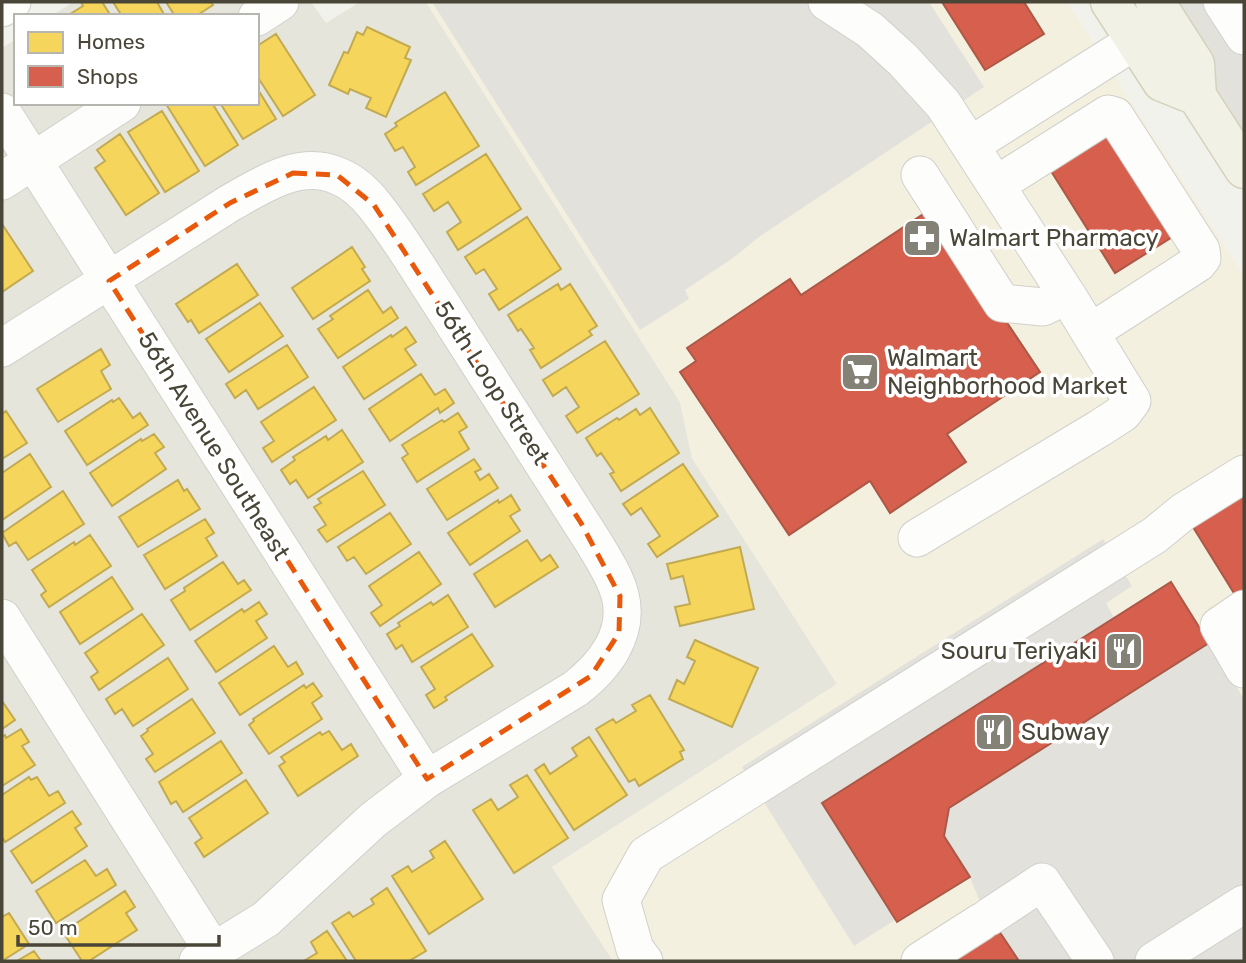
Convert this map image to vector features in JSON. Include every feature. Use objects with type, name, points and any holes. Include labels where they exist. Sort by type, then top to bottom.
[{"type":"main road","points":[[1110,2],[1162,82],[1197,96]]},
{"type":"main road","points":[[1155,2],[1195,64],[1197,96],[1244,169]]},
{"type":"street","points":[[2,8],[12,2]]},
{"type":"street","points":[[259,16],[281,2]]},
{"type":"street","points":[[827,2],[870,30],[903,60],[943,104],[1091,332],[1132,401],[1123,412],[917,538]]},
{"type":"street","points":[[1222,2],[1244,36]]},
{"type":"street","points":[[971,145],[1135,41]]},
{"type":"street","points":[[2,181],[119,105]]},
{"type":"street","name":"56th Avenue Southeast","points":[[2,112],[427,779]]},
{"type":"street","points":[[996,185],[1108,114],[1115,116],[1200,250],[1202,258],[1091,332]]},
{"type":"street","name":"56th Loop Street","points":[[109,281],[261,186],[293,173],[314,170],[337,175],[363,192],[407,252],[610,571],[620,596],[622,617],[620,633],[605,661],[591,676],[427,779]]},
{"type":"street","points":[[920,175],[1002,303],[1043,307],[1067,295]]},
{"type":"street","points":[[2,348],[109,281]]},
{"type":"street","points":[[644,961],[635,949],[621,900],[646,855],[1156,536],[1183,512],[1244,474]]},
{"type":"street","points":[[1244,609],[1219,626],[1244,669]]},
{"type":"street","points":[[2,618],[205,956],[266,919],[373,820],[427,779]]},
{"type":"street","points":[[920,961],[1042,882],[1095,961]]},
{"type":"street","points":[[1154,961],[1244,904]]},
{"type":"highlighted area","points":[[293,173],[337,175],[374,205],[581,523],[620,596],[619,633],[591,676],[427,779],[109,281],[230,203]]},
{"type":"shaded area","points":[[73,2],[311,2],[326,23],[360,2],[426,2],[680,402],[692,458],[837,684],[552,867],[613,961],[2,961],[2,48],[14,40],[14,105],[259,105],[259,14],[54,14]]},
{"type":"shaded area","points":[[426,2],[1067,2],[1244,276],[1244,961],[613,961],[552,867],[837,684],[692,458],[680,402]]},
{"type":"shaded area","points":[[432,2],[929,2],[984,87],[759,237],[685,290],[689,299],[640,330]]},
{"type":"shaded area","points":[[1153,2],[1214,2],[1244,49],[1244,147]]},
{"type":"shaded area","points":[[1103,539],[1132,586],[1106,603],[1114,618],[822,803],[895,920],[854,946],[742,767]]},
{"type":"shaded area","points":[[1209,643],[1244,699],[1244,961],[1019,961],[981,904],[969,875],[944,836],[949,808]]},
{"type":"building: Homes","points":[[81,2],[102,2],[110,14],[70,14],[83,6]]},
{"type":"building: Homes","points":[[113,2],[157,2],[164,14],[121,14]]},
{"type":"building: Homes","points":[[166,2],[211,2],[213,5],[199,14],[174,14]]},
{"type":"building: Homes","points":[[367,27],[410,47],[405,58],[411,60],[386,117],[366,108],[371,98],[350,89],[348,94],[329,85],[344,52],[348,53],[357,32],[363,35]]},
{"type":"building: Homes","points":[[276,34],[315,95],[283,116],[259,79],[259,45]]},
{"type":"building: Homes","points":[[259,91],[276,119],[243,139],[221,105],[259,105]]},
{"type":"building: Homes","points":[[445,92],[479,146],[416,185],[408,172],[415,167],[403,147],[395,151],[385,134],[397,126],[395,123]]},
{"type":"building: Homes","points":[[167,105],[213,105],[238,145],[205,166]]},
{"type":"building: Homes","points":[[162,111],[199,171],[165,192],[128,132]]},
{"type":"building: Homes","points":[[120,134],[159,193],[126,215],[95,168],[105,161],[97,150]]},
{"type":"building: Homes","points":[[486,154],[521,209],[458,250],[447,232],[461,222],[448,202],[434,211],[423,194]]},
{"type":"building: Homes","points":[[527,217],[561,269],[499,310],[489,294],[497,289],[484,269],[476,274],[465,257]]},
{"type":"building: Homes","points":[[2,224],[33,271],[2,292]]},
{"type":"building: Homes","points":[[352,247],[365,267],[362,269],[370,281],[313,319],[292,288]]},
{"type":"building: Homes","points":[[237,264],[258,295],[199,333],[176,304]]},
{"type":"building: Homes","points":[[558,284],[561,290],[570,284],[597,326],[589,331],[592,335],[541,368],[530,350],[534,348],[508,315]]},
{"type":"building: Homes","points":[[368,290],[383,313],[391,307],[398,318],[338,358],[318,329],[333,319],[330,316]]},
{"type":"building: Homes","points":[[260,303],[283,336],[229,372],[206,339]]},
{"type":"building: Homes","points":[[406,327],[416,342],[405,349],[416,365],[364,399],[343,367]]},
{"type":"building: Homes","points":[[605,341],[639,394],[577,433],[566,416],[579,407],[566,387],[553,396],[543,380]]},
{"type":"building: Homes","points":[[287,345],[308,377],[258,409],[246,390],[235,398],[226,384]]},
{"type":"building: Homes","points":[[101,349],[110,365],[101,371],[111,389],[58,422],[37,389]]},
{"type":"building: Homes","points":[[421,374],[435,395],[445,389],[454,403],[440,413],[438,408],[390,441],[369,409]]},
{"type":"building: Homes","points":[[314,387],[336,420],[272,462],[263,448],[274,441],[261,422]]},
{"type":"building: Homes","points":[[119,398],[133,418],[140,413],[148,425],[87,465],[65,431]]},
{"type":"building: Homes","points":[[650,408],[679,453],[621,491],[610,474],[614,472],[601,453],[597,456],[586,438],[636,409],[640,415]]},
{"type":"building: Homes","points":[[6,411],[27,443],[2,459],[2,414]]},
{"type":"building: Homes","points":[[458,413],[467,427],[459,432],[469,449],[417,482],[402,458],[408,454],[402,445]]},
{"type":"building: Homes","points":[[342,430],[363,462],[308,498],[296,480],[290,484],[281,470],[295,460],[293,457],[326,436],[328,440]]},
{"type":"building: Homes","points":[[154,434],[164,447],[155,453],[166,469],[112,506],[90,473],[141,439],[142,441]]},
{"type":"building: Homes","points":[[30,454],[51,487],[2,520],[2,473]]},
{"type":"building: Homes","points":[[474,459],[481,469],[475,472],[480,480],[489,474],[498,488],[447,520],[427,489]]},
{"type":"building: Homes","points":[[683,464],[718,516],[657,557],[648,544],[660,536],[641,508],[631,515],[623,504]]},
{"type":"building: Homes","points":[[363,471],[385,505],[327,542],[318,530],[326,525],[314,507],[321,503],[318,499]]},
{"type":"building: Homes","points":[[178,480],[200,509],[138,547],[119,517]]},
{"type":"building: Homes","points":[[63,491],[84,524],[28,560],[16,542],[9,546],[2,533]]},
{"type":"building: Homes","points":[[511,495],[520,510],[510,516],[520,531],[470,565],[448,533],[498,500],[499,503]]},
{"type":"building: Homes","points":[[390,513],[411,544],[366,574],[354,557],[347,561],[338,547]]},
{"type":"building: Homes","points":[[205,519],[214,533],[206,538],[217,556],[165,589],[144,555]]},
{"type":"building: Homes","points":[[90,535],[111,566],[49,607],[41,595],[46,591],[32,570],[74,542],[75,545]]},
{"type":"building: Homes","points":[[527,540],[541,561],[550,555],[558,567],[495,607],[474,574]]},
{"type":"building: Homes","points":[[740,547],[754,609],[680,626],[675,607],[690,604],[683,576],[671,579],[667,564]]},
{"type":"building: Homes","points":[[419,552],[441,584],[380,626],[371,613],[382,605],[369,586]]},
{"type":"building: Homes","points":[[223,562],[238,584],[244,580],[251,590],[190,630],[171,600]]},
{"type":"building: Homes","points":[[112,577],[133,609],[80,644],[60,612]]},
{"type":"building: Homes","points":[[448,595],[468,627],[412,662],[402,645],[396,649],[387,634],[400,626],[398,623],[431,602],[433,605]]},
{"type":"building: Homes","points":[[259,602],[267,614],[256,621],[267,638],[216,672],[195,641],[242,609],[244,612]]},
{"type":"building: Homes","points":[[142,614],[164,645],[99,690],[91,677],[98,672],[85,653]]},
{"type":"building: Homes","points":[[472,634],[493,666],[445,697],[447,700],[434,708],[426,695],[435,689],[421,667]]},
{"type":"building: Homes","points":[[695,640],[758,668],[732,727],[669,699],[677,680],[684,684],[695,661],[687,657]]},
{"type":"building: Homes","points":[[274,646],[288,667],[296,662],[303,674],[240,715],[219,683]]},
{"type":"building: Homes","points":[[168,658],[188,689],[133,726],[122,709],[115,714],[106,699]]},
{"type":"building: Homes","points":[[313,683],[322,696],[312,703],[322,719],[269,754],[249,725],[253,719],[304,685],[306,688]]},
{"type":"building: Homes","points":[[650,695],[684,750],[680,752],[683,759],[639,786],[635,779],[629,782],[596,729],[613,719],[616,723],[636,711],[632,705]]},
{"type":"building: Homes","points":[[192,699],[215,733],[155,772],[146,759],[153,754],[141,736],[147,729]]},
{"type":"building: Homes","points":[[2,701],[15,720],[2,729]]},
{"type":"building: Homes","points":[[21,729],[29,742],[22,746],[35,765],[2,786],[2,737],[5,735],[6,738]]},
{"type":"building: Homes","points":[[329,731],[342,750],[351,744],[358,756],[298,796],[279,766],[285,762],[281,757],[320,732],[322,735]]},
{"type":"building: Homes","points":[[589,737],[627,795],[574,830],[535,770],[544,764],[550,774],[577,756],[572,748]]},
{"type":"building: Homes","points":[[221,741],[242,773],[183,812],[176,801],[171,804],[159,782]]},
{"type":"building: Homes","points":[[527,775],[568,838],[514,873],[473,810],[491,799],[498,810],[518,797],[510,785]]},
{"type":"building: Homes","points":[[29,777],[31,780],[37,777],[49,796],[58,791],[65,803],[5,842],[2,837],[2,795]]},
{"type":"building: Homes","points":[[246,780],[268,813],[204,857],[195,843],[202,838],[189,818]]},
{"type":"building: Homes","points":[[72,811],[81,824],[75,828],[87,846],[32,883],[11,851]]},
{"type":"building: Homes","points":[[445,841],[483,899],[429,934],[392,876],[408,866],[412,872],[434,858],[430,851]]},
{"type":"building: Homes","points":[[85,860],[96,876],[107,869],[116,885],[56,923],[36,891]]},
{"type":"building: Homes","points":[[387,888],[426,951],[409,961],[356,961],[332,923],[349,912],[353,917],[374,904],[371,899]]},
{"type":"building: Homes","points":[[125,891],[135,907],[126,913],[137,930],[89,961],[82,961],[63,932]]},
{"type":"building: Homes","points":[[9,913],[29,944],[2,961],[2,917]]},
{"type":"building: Homes","points":[[327,931],[347,961],[304,961],[317,953],[311,942]]},
{"type":"building: Homes","points":[[34,951],[41,961],[17,961]]},
{"type":"building: Shops","points":[[942,2],[1024,2],[1044,34],[985,70]]},
{"type":"building: Shops","points":[[1110,134],[1174,236],[1115,273],[1051,171]]},
{"type":"building: Shops","name":"Walmart Neighborhood Market","points":[[931,209],[1040,372],[947,434],[966,462],[890,513],[870,481],[789,535],[680,372],[696,361],[687,348],[790,279],[801,295]]},
{"type":"building: Shops","points":[[1244,495],[1244,593],[1237,598],[1193,527]]},
{"type":"building: Shops","points":[[1171,582],[1209,643],[949,808],[944,836],[970,877],[897,922],[822,803]]},
{"type":"building: Shops","points":[[981,904],[1019,961],[942,961]]},
{"type":"place","name":"Walmart Pharmacy","points":[[922,238]]},
{"type":"place","name":"Walmart Neighborhood Market","points":[[860,372]]},
{"type":"place","name":"Souru Teriyaki","points":[[1124,651]]},
{"type":"place","name":"Subway","points":[[994,732]]}]
